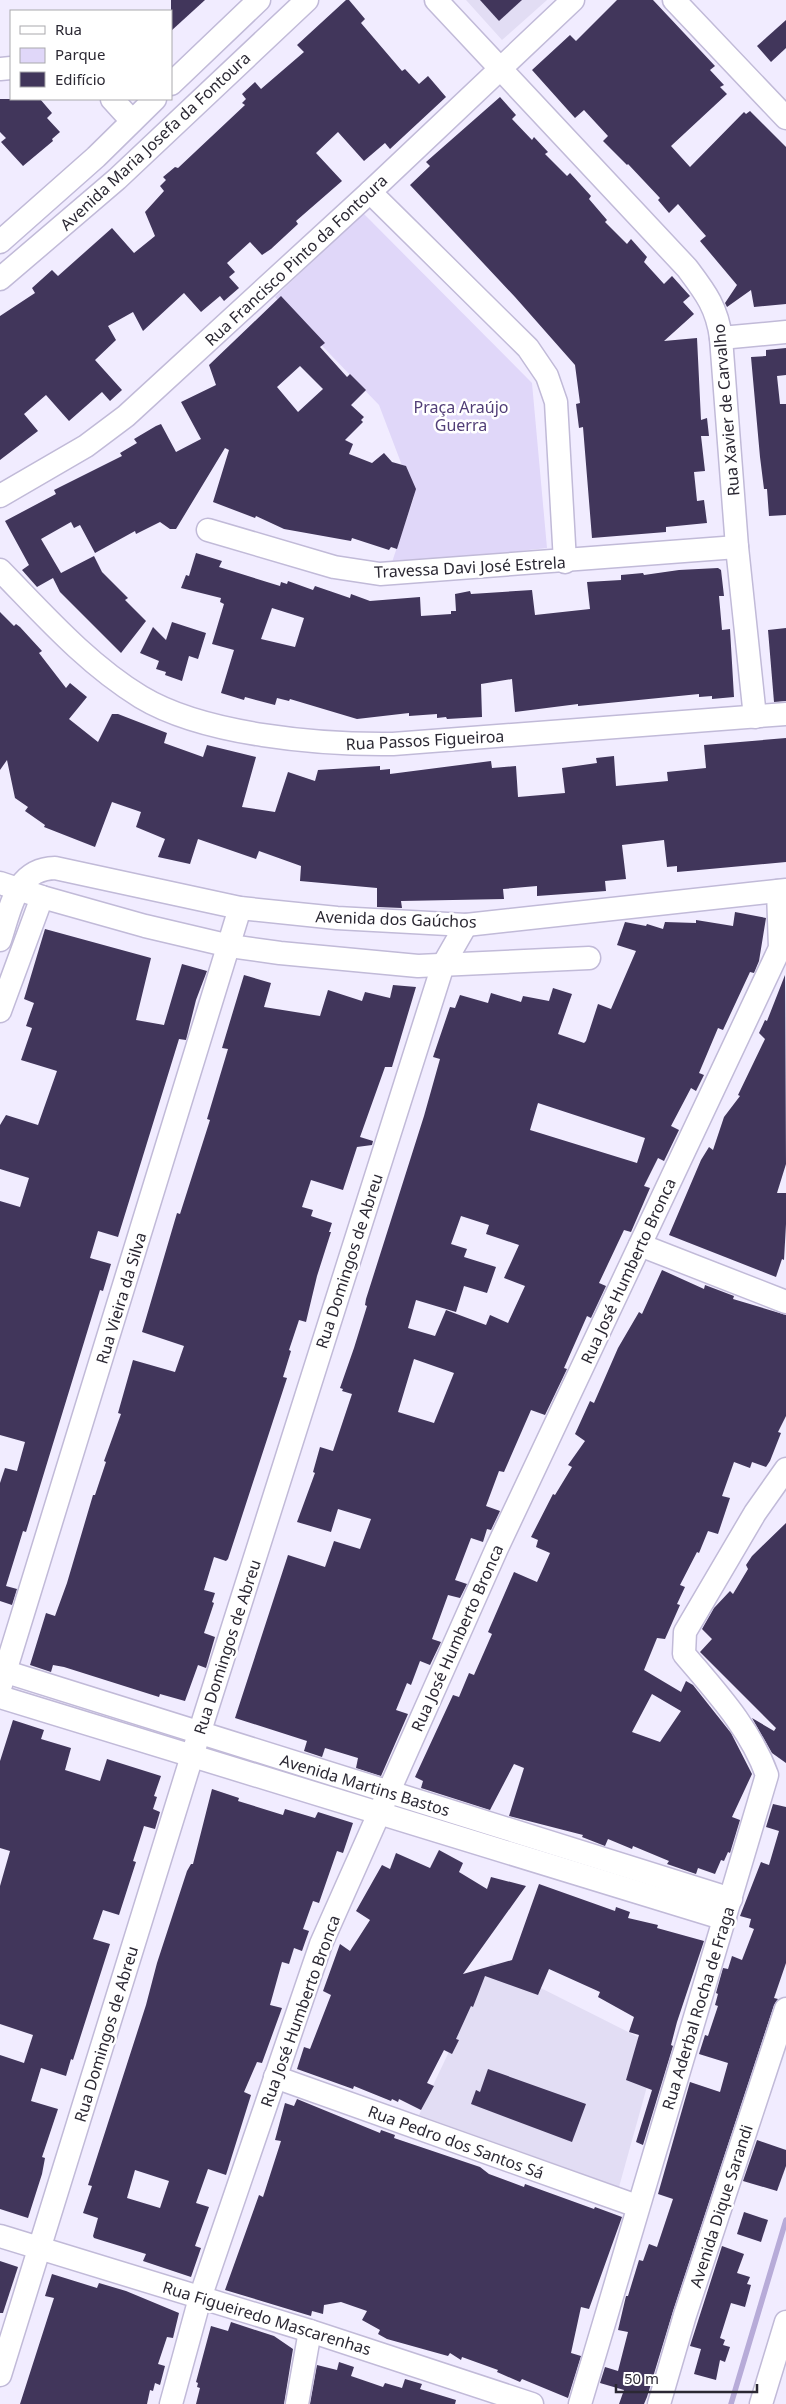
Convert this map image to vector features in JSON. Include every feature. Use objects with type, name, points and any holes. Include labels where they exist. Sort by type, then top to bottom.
[{"type":"street","name":"Avenida Maria Josefa da Fontoura","points":[[172,83],[259,0]]},
{"type":"street","name":"Avenida Maria Josefa da Fontoura","points":[[0,279],[117,179],[307,0]]},
{"type":"street","name":"Rua Xavier de Carvalho","points":[[436,0],[687,268],[707,294],[716,310],[721,338],[737,548],[755,717]]},
{"type":"street","name":"Rua Francisco Pinto da Fontoura","points":[[0,496],[86,446],[126,416],[370,192],[573,0]]},
{"type":"street","points":[[674,0],[786,118]]},
{"type":"street","points":[[113,100],[132,121]]},
{"type":"street","name":"Avenida Maria Josefa da Fontoura","points":[[4,239],[96,157],[154,100]]},
{"type":"street","points":[[96,157],[117,179]]},
{"type":"street","points":[[370,192],[528,348],[548,376],[556,402],[565,562]]},
{"type":"street","points":[[4,239],[28,257]]},
{"type":"street","points":[[721,338],[786,332]]},
{"type":"street","name":"Travessa Davi José Estrela","points":[[208,530],[334,566],[380,574],[737,548]]},
{"type":"street","name":"Rua Passos Figueiroa","points":[[0,570],[84,654],[110,676],[142,698],[177,714],[262,734],[350,745],[393,744],[786,714]]},
{"type":"street","name":"Avenida dos Gaúchos","points":[[9,886],[42,868],[55,868],[240,908],[337,918],[466,925],[782,891]]},
{"type":"street","points":[[0,940],[9,886],[145,926],[230,946],[390,964],[443,965],[588,958]]},
{"type":"street","name":"Rua José Humberto Bronca","points":[[170,2404],[200,2298],[322,1944],[387,1793],[501,1540],[780,948],[782,891]]},
{"type":"street","points":[[0,1011],[42,897]]},
{"type":"street","name":"Rua Vieira da Silva","points":[[2,1677],[230,946],[240,908]]},
{"type":"street","name":"Rua Domingos de Abreu","points":[[0,2375],[192,1756],[443,965],[466,925]]},
{"type":"street","points":[[640,1245],[786,1302]]},
{"type":"street","name":"Rua Aderbal Rocha de Fraga","points":[[580,2404],[637,2206],[728,1909],[777,1778],[728,1706],[684,1654],[685,1632],[755,1513],[786,1468]]},
{"type":"street","name":"Avenida Martins Bastos","points":[[2,1677],[200,1733],[387,1793],[728,1909]]},
{"type":"street","name":"Avenida Martins Bastos","points":[[0,1697],[378,1814],[728,1909]]},
{"type":"street","name":"Avenida Dique Sarandi","points":[[659,2404],[685,2316],[786,2009]]},
{"type":"street","name":"Rua Pedro dos Santos Sá","points":[[275,2077],[637,2206]]},
{"type":"street","name":"Rua Figueiredo Mascarenhas","points":[[0,2236],[310,2330],[532,2404]]},
{"type":"street","points":[[761,2404],[786,2322]]},
{"type":"street","points":[[297,2404],[310,2330]]},
{"type":"shaded area","points":[[466,0],[547,0],[502,40]]},
{"type":"shaded area","points":[[491,1963],[658,2047],[619,2187],[419,2115]]},
{"type":"green space","name":"Praça Araújo Guerra","points":[[363,213],[532,383],[547,548],[391,565],[414,497],[379,405],[275,297]]},
{"type":"building","points":[[171,0],[205,0],[172,30]]},
{"type":"building","points":[[346,0],[349,0],[365,19],[361,23],[402,71],[405,69],[419,84],[428,76],[446,97],[390,149],[385,143],[364,161],[338,132],[316,153],[342,181],[296,221],[298,224],[271,249],[262,255],[250,242],[227,263],[235,272],[229,277],[239,288],[224,301],[220,296],[201,312],[184,293],[143,331],[133,312],[108,326],[116,340],[95,360],[122,390],[110,401],[102,392],[69,421],[46,395],[24,414],[38,431],[0,460],[0,316],[35,293],[32,288],[52,270],[58,276],[112,228],[134,253],[155,236],[145,212],[164,191],[160,186],[166,180],[163,177],[175,167],[178,168],[245,105],[242,103],[246,99],[242,94],[255,82],[261,89],[304,52],[297,45]]},
{"type":"building","points":[[480,0],[522,0],[499,21]]},
{"type":"building","points":[[617,0],[653,0],[715,66],[710,70],[724,85],[720,87],[727,94],[671,146],[690,167],[744,112],[746,114],[750,111],[786,147],[786,304],[754,307],[751,290],[727,307],[725,303],[737,285],[700,241],[706,236],[678,204],[669,213],[658,200],[660,198],[603,141],[608,136],[584,110],[575,118],[532,70],[570,35],[576,41]]},
{"type":"building","points":[[786,20],[786,48],[771,62],[757,46]]},
{"type":"building","points":[[500,97],[516,115],[512,119],[532,140],[534,137],[548,152],[545,154],[567,176],[570,173],[591,196],[589,199],[607,220],[605,222],[627,244],[631,239],[647,257],[644,262],[664,284],[672,276],[690,296],[683,302],[694,314],[664,341],[697,338],[701,420],[707,418],[709,436],[701,436],[705,471],[694,472],[697,501],[704,500],[707,523],[666,527],[666,532],[592,538],[583,427],[579,428],[576,404],[580,403],[575,365],[515,297],[410,185],[430,166],[426,162]]},
{"type":"building","points":[[0,99],[10,99],[41,100],[52,113],[47,118],[60,132],[52,139],[53,141],[23,166],[1,142],[6,138],[0,132]]},
{"type":"building","points":[[281,296],[325,343],[320,347],[347,377],[350,374],[366,390],[351,405],[364,417],[361,420],[363,422],[345,440],[353,444],[349,454],[372,463],[384,453],[392,462],[406,466],[416,489],[397,549],[391,547],[389,550],[352,538],[351,541],[284,529],[256,516],[255,518],[213,502],[229,450],[225,448],[176,529],[170,529],[160,522],[136,534],[135,531],[95,553],[80,525],[74,528],[71,522],[41,539],[61,573],[94,556],[102,572],[128,598],[125,600],[146,621],[121,653],[60,592],[53,578],[37,587],[22,570],[29,565],[5,521],[56,494],[54,490],[122,456],[120,453],[137,443],[134,439],[156,426],[161,424],[176,452],[201,439],[181,402],[216,385],[209,365]],"holes":[[[300,366],[323,389],[298,412],[277,387]]]},
{"type":"building","points":[[786,348],[786,375],[777,376],[780,404],[786,404],[786,515],[769,516],[767,489],[764,489],[760,457],[751,357],[766,356],[766,350]]},
{"type":"building","points":[[196,553],[222,561],[219,567],[280,586],[281,582],[287,584],[288,581],[313,590],[315,586],[350,598],[351,594],[370,601],[420,597],[421,616],[451,614],[451,611],[456,611],[455,594],[470,591],[471,594],[532,590],[535,615],[590,609],[587,582],[621,580],[621,575],[643,573],[644,575],[679,570],[718,568],[721,570],[724,596],[719,596],[722,630],[730,629],[734,697],[712,699],[712,696],[699,697],[699,694],[578,706],[578,704],[515,712],[512,679],[481,684],[482,717],[447,719],[446,717],[437,718],[437,714],[409,716],[409,713],[357,719],[290,699],[289,701],[277,698],[275,705],[245,697],[244,700],[221,693],[234,650],[212,644],[224,604],[220,602],[221,598],[181,588],[186,575],[189,576]],"holes":[[[272,608],[304,618],[295,647],[261,639]]]},
{"type":"building","points":[[0,612],[14,626],[16,624],[20,627],[42,651],[39,653],[66,688],[70,683],[87,697],[69,719],[98,742],[112,714],[118,714],[167,733],[164,743],[203,757],[207,745],[256,757],[242,807],[275,812],[288,772],[315,781],[318,770],[380,766],[380,770],[390,769],[390,774],[491,761],[492,768],[516,766],[518,797],[565,793],[562,768],[597,763],[596,758],[614,756],[616,786],[668,781],[667,772],[706,768],[704,745],[786,738],[786,862],[677,872],[677,866],[667,867],[664,840],[622,845],[626,879],[605,881],[606,891],[537,896],[537,886],[503,889],[504,899],[401,901],[402,908],[377,907],[377,888],[300,881],[301,866],[259,851],[256,859],[198,839],[190,864],[158,857],[165,839],[136,827],[141,812],[112,802],[95,847],[44,827],[45,825],[25,811],[28,807],[15,798],[7,760],[0,770]]},
{"type":"building","points":[[172,622],[206,633],[198,659],[189,656],[182,681],[165,675],[166,672],[156,669],[159,661],[140,653],[153,627],[166,640]]},
{"type":"building","points":[[786,628],[786,701],[774,702],[768,630]]},
{"type":"building","points":[[735,912],[766,918],[759,961],[754,973],[750,972],[723,1030],[718,1028],[699,1073],[704,1075],[696,1091],[691,1088],[671,1126],[679,1130],[664,1161],[658,1158],[644,1186],[650,1188],[631,1232],[624,1230],[599,1283],[606,1286],[591,1318],[587,1316],[564,1368],[567,1369],[545,1415],[531,1410],[504,1472],[499,1471],[486,1506],[500,1511],[491,1530],[487,1529],[483,1542],[471,1538],[455,1580],[467,1584],[460,1598],[448,1595],[432,1639],[441,1642],[430,1665],[420,1661],[411,1685],[407,1683],[396,1710],[408,1714],[381,1776],[356,1768],[358,1758],[325,1748],[322,1757],[304,1751],[307,1741],[235,1718],[288,1555],[325,1567],[334,1541],[360,1549],[371,1519],[338,1509],[331,1532],[297,1522],[315,1473],[313,1472],[320,1447],[333,1451],[352,1394],[342,1391],[343,1389],[340,1388],[367,1306],[365,1305],[366,1299],[424,1116],[440,1059],[433,1057],[450,1007],[455,1008],[460,995],[488,1003],[491,993],[521,1002],[523,996],[549,1001],[553,988],[572,994],[558,1034],[584,1043],[598,1004],[611,1009],[636,951],[617,945],[625,922],[646,926],[647,924],[663,929],[665,922],[696,923],[696,920],[733,926]],"holes":[[[538,1103],[645,1138],[637,1163],[530,1130]],[[461,1216],[489,1225],[486,1234],[519,1245],[504,1278],[525,1286],[508,1323],[490,1315],[486,1325],[446,1310],[435,1336],[408,1328],[416,1300],[456,1312],[464,1286],[487,1293],[496,1267],[464,1257],[467,1249],[451,1244]],[[414,1359],[454,1373],[434,1423],[398,1412]]]},
{"type":"building","points":[[45,929],[151,958],[136,1020],[164,1025],[182,964],[207,971],[196,1000],[186,1040],[179,1039],[118,1237],[98,1231],[90,1258],[111,1264],[103,1291],[100,1290],[26,1532],[23,1531],[6,1586],[17,1589],[12,1605],[0,1601],[0,1483],[5,1468],[17,1471],[25,1442],[0,1435],[0,1201],[20,1207],[29,1178],[0,1169],[0,1125],[6,1115],[38,1125],[57,1071],[21,1060],[32,1028],[26,1026],[34,1003],[24,999]]},
{"type":"building","points":[[244,975],[271,983],[264,1007],[320,1016],[328,990],[362,1001],[365,992],[390,998],[393,985],[416,987],[392,1067],[385,1067],[360,1137],[373,1141],[372,1145],[357,1147],[343,1190],[311,1180],[302,1207],[313,1210],[311,1216],[332,1223],[329,1232],[331,1232],[317,1276],[306,1322],[299,1320],[289,1350],[291,1351],[283,1377],[287,1378],[228,1559],[226,1561],[214,1557],[204,1590],[215,1593],[212,1602],[214,1603],[204,1633],[215,1637],[206,1668],[198,1665],[185,1701],[160,1694],[159,1697],[64,1667],[53,1665],[51,1672],[30,1665],[46,1613],[55,1616],[67,1583],[93,1495],[95,1495],[106,1462],[104,1461],[121,1414],[118,1413],[133,1360],[175,1372],[184,1346],[142,1332],[177,1213],[180,1214],[210,1120],[207,1119],[228,1049],[222,1048]]},
{"type":"building","points":[[785,975],[786,1164],[777,1193],[786,1193],[786,1224],[784,1260],[782,1259],[776,1277],[669,1235],[701,1160],[709,1147],[713,1150],[724,1117],[740,1096],[738,1095],[765,1039],[759,1033],[765,1020],[767,1021]]},
{"type":"building","points":[[662,1270],[704,1289],[705,1285],[734,1296],[733,1299],[786,1315],[786,1416],[778,1432],[781,1433],[770,1461],[766,1467],[752,1462],[750,1468],[734,1462],[722,1496],[730,1498],[718,1534],[708,1531],[699,1553],[697,1552],[680,1585],[685,1587],[677,1604],[680,1605],[665,1639],[657,1638],[644,1670],[681,1692],[686,1681],[693,1685],[731,1733],[752,1774],[732,1817],[740,1820],[730,1853],[728,1852],[724,1861],[721,1860],[715,1874],[698,1868],[696,1874],[667,1864],[669,1861],[633,1846],[632,1849],[608,1839],[605,1846],[582,1837],[583,1835],[509,1816],[524,1768],[514,1764],[490,1810],[421,1788],[423,1781],[415,1777],[453,1695],[459,1697],[469,1673],[474,1675],[492,1634],[488,1632],[514,1572],[537,1582],[550,1553],[536,1547],[538,1540],[531,1537],[553,1494],[555,1495],[572,1467],[568,1465],[585,1441],[575,1434],[590,1401],[594,1403],[618,1348],[639,1312],[642,1314]],"holes":[[[652,1694],[681,1711],[660,1742],[632,1732]]]},
{"type":"building","points":[[786,1523],[786,1763],[772,1753],[752,1718],[774,1731],[776,1728],[700,1652],[712,1639],[702,1629],[714,1608],[730,1591],[733,1594],[748,1569],[746,1565],[752,1556]]},
{"type":"building","points":[[13,1720],[44,1730],[41,1739],[71,1748],[65,1770],[100,1781],[107,1759],[161,1776],[154,1796],[157,1797],[153,1809],[160,1812],[155,1829],[144,1826],[133,1861],[136,1862],[119,1915],[103,1910],[93,1939],[110,1944],[73,2060],[71,2059],[66,2076],[41,2068],[31,2101],[58,2109],[42,2157],[45,2158],[42,2174],[28,2218],[0,2209],[0,2055],[24,2063],[33,2035],[0,2024],[0,1886],[10,1851],[0,1848],[0,1761]]},
{"type":"building","points":[[212,1789],[239,1798],[238,1801],[283,1815],[285,1809],[315,1818],[318,1812],[353,1823],[343,1853],[337,1851],[319,1903],[313,1901],[303,1929],[309,1931],[302,1951],[294,1948],[289,1964],[282,1962],[270,2005],[282,2008],[262,2063],[257,2062],[244,2092],[251,2095],[226,2175],[208,2169],[196,2203],[209,2207],[195,2246],[201,2248],[191,2277],[143,2261],[146,2254],[94,2238],[98,2218],[83,2213],[92,2186],[88,2185],[146,2005],[157,1963],[187,1871],[191,1864],[193,1864]],"holes":[[[135,2170],[169,2181],[160,2208],[127,2198]]]},
{"type":"building","points":[[773,1804],[786,1807],[786,1963],[774,1998],[778,1999],[774,2005],[673,2311],[647,2397],[644,2404],[619,2404],[624,2390],[600,2383],[605,2367],[618,2371],[628,2332],[618,2330],[626,2296],[628,2296],[639,2260],[643,2261],[649,2244],[657,2247],[673,2199],[658,2194],[690,2082],[720,2092],[728,2063],[699,2054],[705,2035],[708,2036],[718,2006],[715,2005],[718,1994],[716,1993],[723,1968],[728,1969],[732,1956],[742,1960],[754,1929],[749,1927],[751,1919],[740,1916],[761,1862],[769,1865],[779,1831],[766,1827]]},
{"type":"building","points":[[439,1850],[463,1863],[459,1872],[487,1889],[491,1877],[526,1886],[463,1974],[512,1960],[539,1884],[615,1911],[616,1907],[630,1912],[628,1918],[658,1925],[657,1928],[704,1941],[677,2022],[671,2045],[673,2046],[643,2145],[636,2142],[652,2090],[626,2080],[639,2035],[629,2032],[634,2017],[598,1997],[600,1992],[549,1969],[538,1995],[485,1976],[473,2007],[471,2006],[456,2039],[459,2040],[452,2054],[444,2050],[427,2083],[434,2086],[421,2110],[399,2099],[398,2102],[392,2099],[391,2101],[354,2086],[353,2089],[297,2069],[304,2047],[310,2049],[331,1995],[323,1991],[340,1944],[350,1951],[370,1920],[356,1911],[382,1865],[390,1869],[396,1853],[430,1868]]},
{"type":"building","points":[[488,2069],[586,2104],[572,2142],[471,2104],[476,2090],[480,2092]]},
{"type":"building","points":[[297,2099],[380,2133],[381,2130],[395,2135],[394,2138],[480,2167],[489,2174],[524,2187],[525,2184],[622,2217],[589,2309],[581,2307],[571,2353],[581,2356],[568,2398],[522,2379],[520,2382],[497,2372],[498,2370],[462,2357],[461,2360],[450,2353],[448,2356],[387,2339],[378,2334],[380,2330],[362,2320],[367,2311],[341,2302],[324,2305],[323,2314],[312,2311],[311,2316],[225,2290],[259,2195],[263,2197],[281,2141],[275,2140],[285,2103],[294,2106]]},
{"type":"building","points":[[757,2140],[786,2150],[786,2166],[777,2191],[743,2181]]},
{"type":"building","points":[[744,2212],[768,2220],[761,2242],[737,2234]]},
{"type":"building","points":[[722,2246],[744,2254],[737,2273],[750,2277],[747,2284],[751,2285],[745,2307],[731,2303],[720,2338],[725,2340],[723,2345],[730,2347],[725,2362],[720,2360],[716,2380],[694,2374],[701,2349],[690,2346]]},
{"type":"building","points":[[0,2261],[18,2267],[3,2313],[0,2313]]},
{"type":"building","points":[[52,2274],[97,2288],[99,2283],[126,2291],[179,2313],[173,2338],[167,2337],[158,2364],[165,2366],[160,2385],[155,2383],[153,2391],[150,2390],[147,2404],[20,2404],[54,2298],[45,2296]]},
{"type":"building","points":[[231,2322],[274,2336],[293,2349],[284,2404],[196,2404],[200,2388],[197,2387],[198,2383],[196,2382],[211,2326],[228,2331]]},
{"type":"building","points":[[339,2362],[354,2367],[351,2376],[383,2387],[385,2383],[402,2388],[405,2379],[422,2384],[420,2389],[456,2400],[455,2404],[310,2404],[317,2365],[337,2370]]},
{"type":"waterway","points":[[731,2404],[786,2220]]}]
